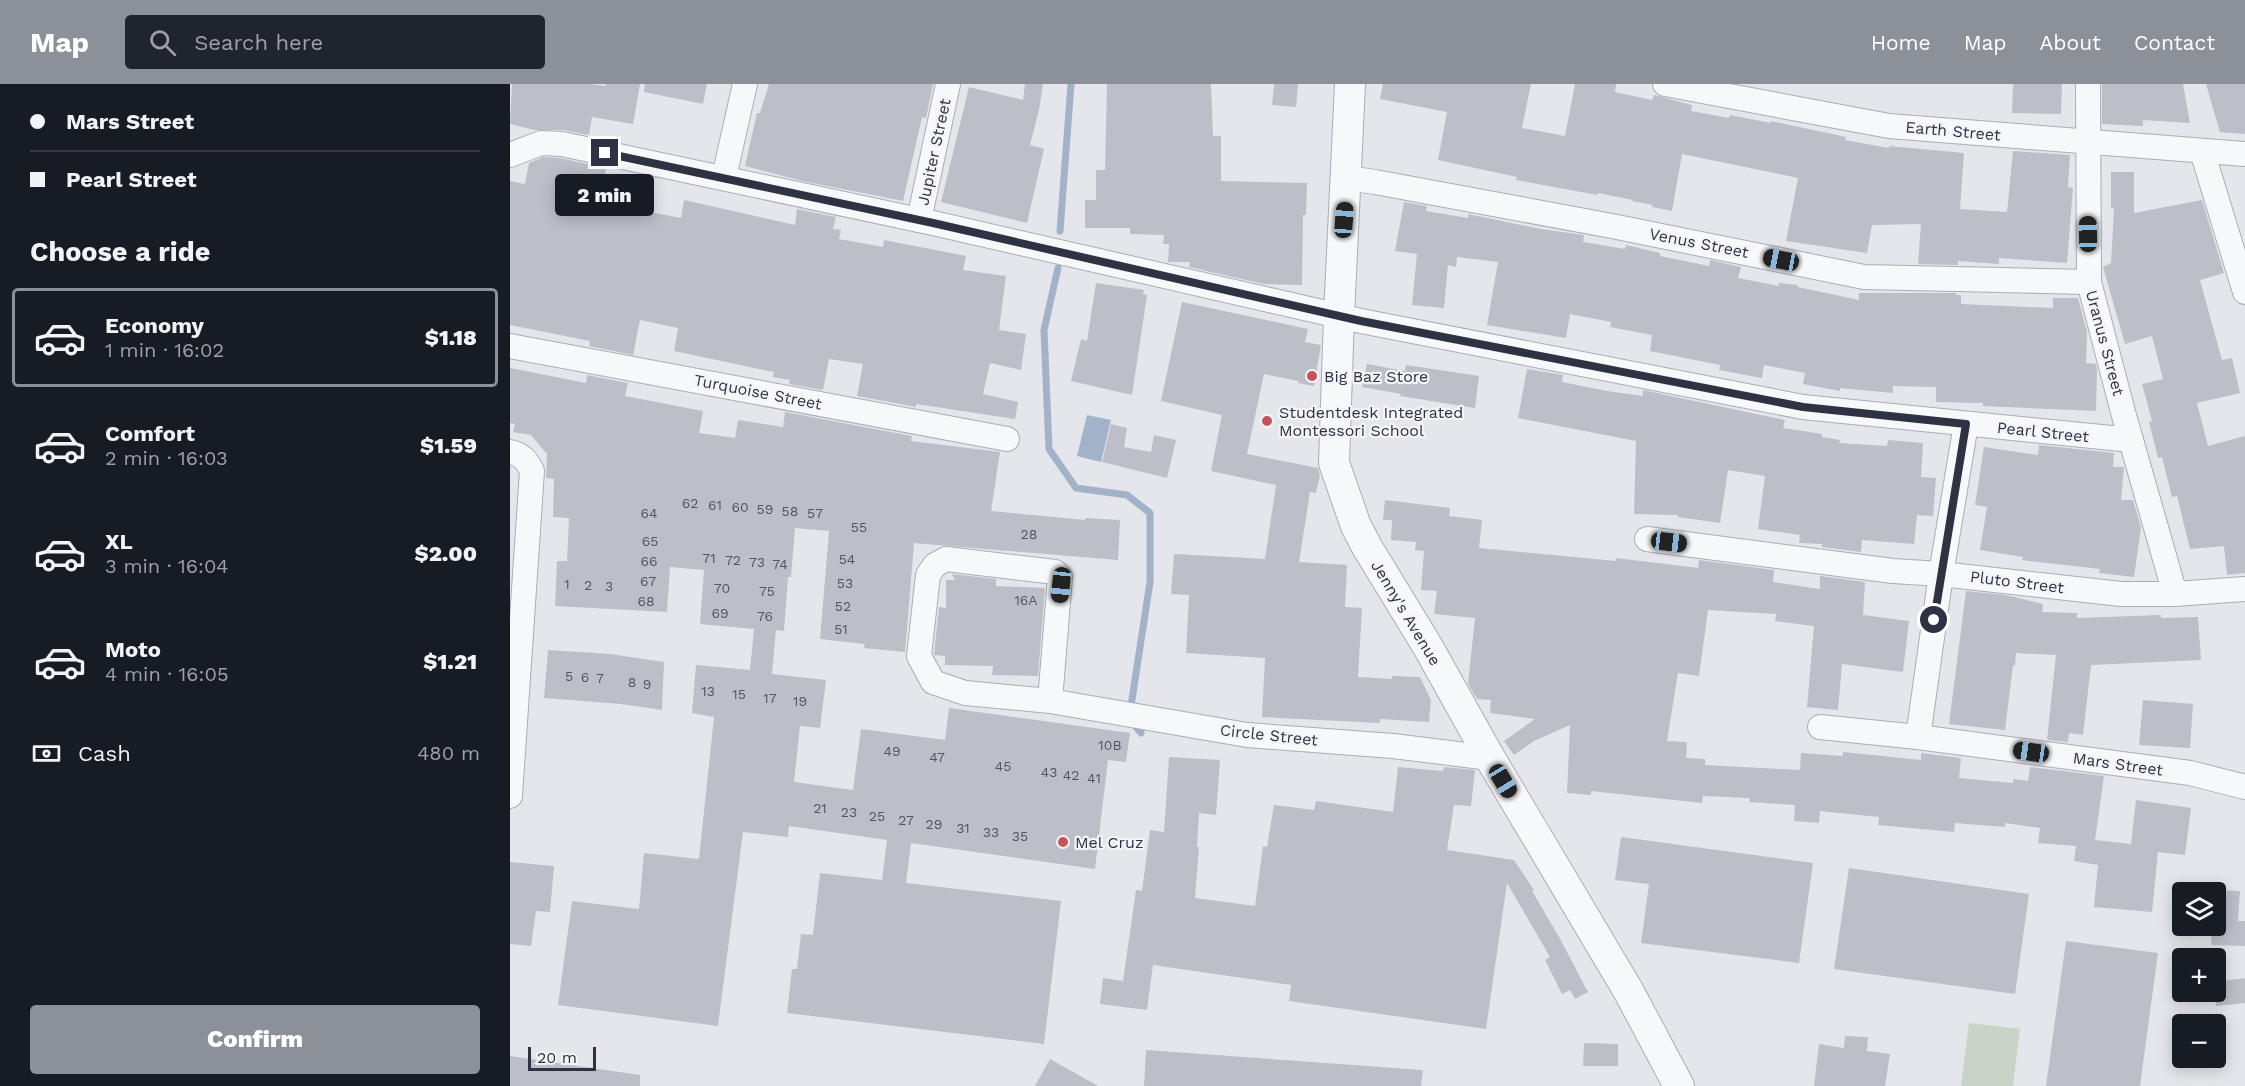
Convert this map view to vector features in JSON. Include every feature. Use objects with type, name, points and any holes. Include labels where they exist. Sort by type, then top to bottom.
[{"type":"street","points":[[724,177],[745,84]]},
{"type":"street","name":"Jupiter Street","points":[[919,220],[948,84]]},
{"type":"street","name":"Jenny's Avenue","points":[[1350,84],[1334,464],[1356,526],[1629,992],[1679,1086]]},
{"type":"street","name":"Earth Street","points":[[1665,84],[1763,93],[1889,126],[2245,154]]},
{"type":"street","name":"Uranus Street","points":[[2088,84],[2086,142],[2089,282],[2175,594]]},
{"type":"street","name":"Pearl Street","points":[[510,155],[541,143],[554,143],[724,177],[1339,316],[1803,407],[2131,440]]},
{"type":"street","points":[[2202,151],[2245,292]]},
{"type":"street","name":"Venus Street","points":[[1347,178],[1612,225],[1864,276],[2089,282]]},
{"type":"street","name":"Turquoise Street","points":[[510,346],[1007,439]]},
{"type":"street","points":[[1918,737],[1941,574],[1966,424]]},
{"type":"street","points":[[510,452],[517,453],[527,461],[532,471],[516,619],[510,796]]},
{"type":"street","name":"Pluto Street","points":[[1647,539],[1893,571],[1941,574],[2121,594],[2175,594],[2245,589]]},
{"type":"street","name":"Circle Street","points":[[1050,701],[1060,577],[1055,572],[946,559],[934,566],[928,575],[919,656],[933,682],[965,693],[1050,701],[1246,735],[1393,746],[1490,758]]},
{"type":"street","name":"Mars Street","points":[[1820,727],[1918,737],[2190,773],[2245,787]]},
{"type":"green space","points":[[1969,1023],[2020,1029],[2013,1086],[1961,1086]]},
{"type":"water","points":[[1087,415],[1111,420],[1101,462],[1077,456]]},
{"type":"building","points":[[512,84],[606,86],[606,84],[640,84],[633,124],[592,117],[589,135],[563,130],[535,130],[510,124]]},
{"type":"building","points":[[645,84],[707,84],[703,104],[644,92]]},
{"type":"building","points":[[769,84],[933,84],[926,118],[922,117],[903,201],[802,181],[745,166],[757,113],[760,113]]},
{"type":"building","points":[[1025,84],[1043,84],[1030,145],[1044,149],[1027,223],[941,202],[969,87],[1023,100]]},
{"type":"building","points":[[1107,84],[1211,84],[1213,136],[1221,136],[1221,181],[1307,183],[1306,215],[1303,215],[1302,285],[1263,284],[1189,267],[1190,262],[1168,262],[1169,244],[1163,244],[1164,235],[1130,234],[1130,228],[1085,228],[1085,200],[1096,200],[1096,170],[1105,170]]},
{"type":"building","points":[[1274,84],[1298,84],[1296,107],[1272,105]]},
{"type":"building","points":[[1383,84],[1531,84],[1522,128],[1565,136],[1575,84],[1616,84],[1615,92],[1652,100],[1654,95],[1658,96],[1692,105],[1691,111],[1729,118],[1730,115],[1771,123],[1771,121],[1846,137],[1845,140],[1889,148],[1889,146],[1964,153],[1960,209],[2007,212],[2013,151],[2070,155],[2068,187],[2073,188],[2067,263],[1999,258],[1999,264],[1958,261],[1958,265],[1918,264],[1921,224],[1872,225],[1867,253],[1786,241],[1798,178],[1682,154],[1672,211],[1598,193],[1597,195],[1516,180],[1517,177],[1438,160],[1447,112],[1380,99]]},
{"type":"building","points":[[2013,84],[2062,84],[2061,114],[2012,113]]},
{"type":"building","points":[[2102,84],[2183,84],[2190,123],[2143,120],[2143,126],[2102,124]]},
{"type":"building","points":[[2206,84],[2245,84],[2245,134],[2220,132]]},
{"type":"building","points":[[543,157],[560,158],[606,168],[602,192],[632,198],[630,208],[681,218],[684,200],[795,225],[797,209],[836,217],[833,229],[841,230],[839,239],[883,247],[884,240],[966,256],[963,270],[1006,276],[999,330],[1026,334],[1021,370],[990,363],[983,394],[1018,402],[1015,419],[916,404],[916,407],[857,396],[863,364],[829,359],[823,390],[789,384],[790,380],[773,377],[774,372],[674,351],[678,328],[640,320],[633,355],[589,346],[590,341],[510,325],[510,181],[525,184],[529,163]]},
{"type":"building","points":[[2111,172],[2134,172],[2134,213],[2202,200],[2224,273],[2200,280],[2222,360],[2232,358],[2240,393],[2197,403],[2208,446],[2245,436],[2245,573],[2227,575],[2224,546],[2190,549],[2177,496],[2172,497],[2162,457],[2158,458],[2149,422],[2152,421],[2142,384],[2163,379],[2152,336],[2125,344],[2103,267],[2111,263],[2114,208],[2111,208]]},
{"type":"building","points":[[1404,202],[1427,206],[1426,211],[1468,218],[1468,214],[1584,235],[1583,242],[1625,249],[1626,245],[1660,253],[1660,256],[1709,266],[1710,260],[1741,267],[1738,278],[1779,286],[1779,283],[1798,285],[1798,287],[1859,300],[1859,293],[1956,293],[1956,295],[1961,295],[1961,304],[2053,308],[2053,298],[2078,298],[2087,332],[2086,363],[2096,364],[2097,369],[2096,411],[1936,402],[1936,387],[1893,386],[1893,393],[1840,388],[1840,391],[1803,384],[1805,373],[1764,365],[1762,378],[1719,370],[1720,365],[1650,351],[1652,335],[1610,327],[1611,322],[1570,314],[1566,338],[1487,325],[1498,262],[1457,257],[1456,267],[1448,265],[1444,308],[1412,305],[1417,254],[1395,251]]},
{"type":"building","points":[[1096,283],[1144,290],[1143,294],[1147,295],[1132,395],[1071,381],[1081,339],[1087,341]]},
{"type":"building","points":[[1182,302],[1308,329],[1305,342],[1321,345],[1314,386],[1264,374],[1247,454],[1318,468],[1320,475],[1316,493],[1310,492],[1299,562],[1347,565],[1345,607],[1362,608],[1358,677],[1392,679],[1392,676],[1420,677],[1431,700],[1429,722],[1380,719],[1380,723],[1262,717],[1265,658],[1186,653],[1189,595],[1171,594],[1174,554],[1265,559],[1276,485],[1211,471],[1222,415],[1161,401]]},
{"type":"building","points":[[1367,364],[1405,371],[1406,365],[1479,376],[1475,408],[1400,396],[1401,394],[1362,387]]},
{"type":"building","points":[[510,368],[586,383],[587,375],[628,383],[625,396],[703,411],[699,433],[735,438],[738,420],[783,427],[785,412],[912,436],[911,441],[1000,452],[991,511],[1085,520],[1085,518],[1120,520],[1118,560],[914,543],[905,652],[864,648],[865,644],[820,639],[829,531],[795,528],[784,631],[776,630],[772,674],[826,680],[820,728],[800,726],[794,782],[853,790],[861,729],[945,740],[949,708],[1130,733],[1126,762],[1108,760],[1095,869],[911,843],[906,883],[1061,901],[1044,1044],[787,1013],[792,969],[797,969],[801,934],[813,935],[820,873],[882,880],[887,840],[789,826],[788,837],[743,832],[718,1026],[558,1005],[572,901],[639,909],[644,853],[699,859],[714,717],[692,713],[696,665],[750,670],[754,629],[700,624],[704,570],[670,567],[667,612],[555,606],[557,561],[567,561],[569,518],[553,517],[554,479],[546,478],[547,454],[531,435],[513,432],[515,424],[510,423]]},
{"type":"building","points":[[1527,369],[1563,375],[1562,382],[1607,391],[1643,396],[1643,390],[1785,420],[1783,428],[1822,434],[1822,437],[1840,440],[1839,443],[1887,446],[1888,440],[1923,443],[1921,477],[1936,478],[1933,516],[1917,515],[1914,544],[1862,540],[1861,552],[1822,547],[1822,544],[1799,543],[1800,535],[1758,529],[1765,476],[1728,470],[1720,523],[1678,517],[1678,515],[1634,514],[1636,441],[1518,418]]},
{"type":"building","points":[[1111,424],[1127,428],[1124,447],[1151,452],[1154,435],[1176,440],[1167,478],[1102,462]]},
{"type":"building","points":[[2039,445],[2114,453],[2113,467],[2124,467],[2121,500],[2133,500],[2141,527],[2134,577],[2099,573],[2100,569],[2022,560],[2023,557],[1980,550],[1987,507],[1975,505],[1984,447],[2038,455]]},
{"type":"building","points":[[1385,500],[1450,508],[1449,516],[1482,520],[1479,548],[1616,561],[1616,558],[1698,568],[1699,560],[1774,570],[1773,582],[1820,589],[1820,576],[1865,582],[1863,615],[1909,621],[1903,672],[1842,664],[1838,710],[1807,707],[1814,626],[1775,621],[1776,614],[1708,610],[1699,676],[1678,673],[1667,741],[1687,742],[1686,758],[1705,759],[1705,765],[1800,770],[1801,753],[1843,756],[1843,752],[1921,760],[1921,753],[1961,758],[1959,778],[2013,783],[2013,779],[2028,781],[2030,767],[2104,776],[2095,840],[2131,844],[2136,800],[2191,808],[2185,855],[2158,852],[2152,912],[2094,907],[2098,865],[2074,861],[2076,846],[2038,843],[2040,828],[2005,823],[2005,827],[1955,823],[1954,832],[1878,825],[1879,817],[1820,811],[1819,823],[1794,821],[1795,805],[1749,802],[1750,798],[1703,796],[1702,803],[1591,791],[1591,795],[1567,793],[1570,725],[1534,741],[1514,755],[1504,741],[1535,719],[1490,713],[1491,700],[1477,699],[1468,684],[1475,618],[1434,614],[1437,591],[1421,590],[1424,551],[1415,550],[1416,542],[1391,540],[1392,520],[1383,520]]},
{"type":"building","points":[[952,574],[996,579],[996,586],[1045,588],[1038,676],[992,675],[993,666],[945,665],[945,656],[934,655],[939,607],[946,608],[946,580],[955,580]]},
{"type":"building","points":[[1966,591],[2005,595],[2043,604],[2042,612],[2077,613],[2077,618],[2161,615],[2161,618],[2198,617],[2201,660],[2091,665],[2083,735],[2069,733],[2068,742],[2047,740],[2056,655],[2016,653],[2005,730],[1949,724]]},
{"type":"building","points":[[548,650],[610,654],[664,662],[662,710],[621,704],[544,698]]},
{"type":"building","points":[[2143,700],[2193,704],[2190,748],[2139,745]]},
{"type":"building","points":[[1169,757],[1220,760],[1216,815],[1199,813],[1195,898],[1255,906],[1263,846],[1267,847],[1274,805],[1314,810],[1316,801],[1393,812],[1398,767],[1443,771],[1444,767],[1475,770],[1471,806],[1454,805],[1447,850],[1514,860],[1534,890],[1532,891],[1588,992],[1575,999],[1570,990],[1562,994],[1545,960],[1550,957],[1507,883],[1486,1029],[1289,1001],[1291,985],[1153,965],[1147,1010],[1100,1004],[1103,978],[1123,981],[1136,890],[1142,891],[1150,830],[1164,832]]},
{"type":"building","points":[[1621,837],[1813,863],[1799,963],[1641,943],[1649,884],[1615,880]]},
{"type":"building","points":[[510,862],[554,866],[550,912],[536,911],[531,946],[510,944]]},
{"type":"building","points":[[1849,868],[2029,894],[2015,994],[1834,969]]},
{"type":"building","points":[[2226,890],[2240,891],[2238,921],[2245,921],[2245,946],[2211,945],[2211,936],[2226,936]]},
{"type":"building","points":[[2066,941],[2158,953],[2140,1086],[2046,1086]]},
{"type":"building","points":[[2245,978],[2245,1003],[2216,1006],[2216,1002],[2226,1002],[2226,981]]},
{"type":"building","points":[[1845,1036],[1868,1037],[1867,1051],[1890,1054],[1885,1086],[1814,1086],[1819,1044],[1844,1048]]},
{"type":"building","points":[[1584,1043],[1618,1044],[1618,1066],[1583,1066]]},
{"type":"building","points":[[1146,1050],[1423,1070],[1421,1086],[1144,1086]]},
{"type":"building","points":[[510,1056],[640,1075],[640,1086],[510,1086]]},
{"type":"building","points":[[1050,1059],[1098,1086],[1035,1086]]},
{"type":"waterway","points":[[1060,231],[1071,84]]},
{"type":"waterway","points":[[1058,268],[1044,330],[1049,449],[1076,488],[1127,495],[1150,513],[1150,582],[1131,706]]},
{"type":"waterway","points":[[1131,721],[1141,733]]},
{"type":"place","name":"Big Baz Store","points":[[1312,376]]},
{"type":"place","name":"Studentdesk Integrated Montessori School","points":[[1267,421]]},
{"type":"place","name":"Mel Cruz","points":[[1063,842]]},
{"type":"route","points":[[605,153],[933,223],[1361,321],[1803,407],[1966,424],[1934,620]]}]
